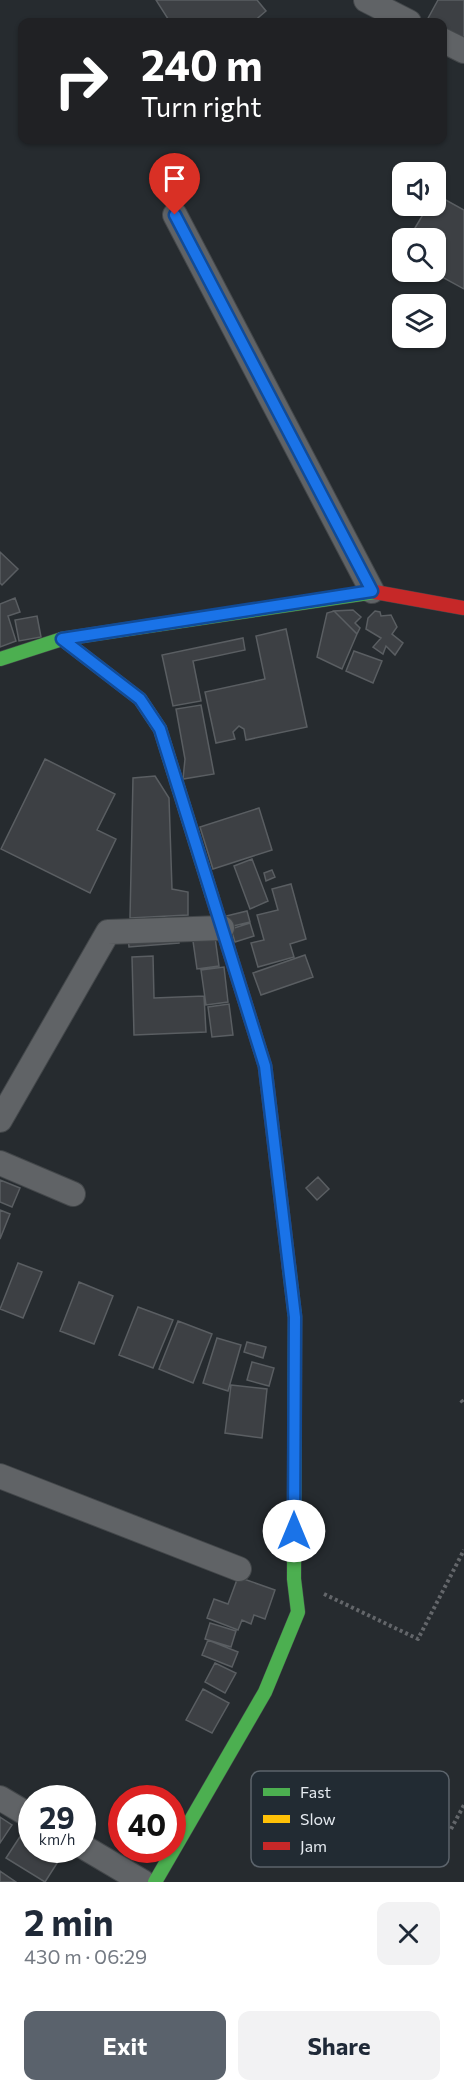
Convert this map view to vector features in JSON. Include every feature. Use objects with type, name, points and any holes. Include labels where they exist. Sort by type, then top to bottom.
[{"type":"street","points":[[366,0],[401,18]]},
{"type":"street","points":[[447,42],[464,51]]},
{"type":"street","points":[[175,215],[372,591]]},
{"type":"street","points":[[0,659],[62,639],[372,591],[464,608]]},
{"type":"street","points":[[62,639],[140,699],[160,729],[265,1066],[295,1317],[294,1579],[298,1612],[265,1692],[155,1882]]},
{"type":"street","points":[[0,1120],[108,932],[222,928]]},
{"type":"street","points":[[0,1163],[73,1194]]},
{"type":"street","points":[[0,1476],[239,1569]]},
{"type":"street","points":[[0,1798],[18,1808]]},
{"type":"street","points":[[96,1854],[143,1882]]},
{"type":"path","points":[[294,1579],[418,1639],[464,1550]]},
{"type":"path","points":[[451,1829],[464,1805]]},
{"type":"building","points":[[156,0],[257,0],[266,11],[258,18],[167,18]]},
{"type":"building","points":[[438,0],[464,0],[464,41],[447,36],[447,18],[428,18]]},
{"type":"building","points":[[446,200],[464,210],[464,289],[446,279],[446,228],[415,228],[422,216],[446,216]]},
{"type":"building","points":[[0,552],[18,569],[2,585],[0,583]]},
{"type":"building","points":[[15,598],[20,612],[8,616],[16,641],[0,647],[0,604]]},
{"type":"building","points":[[353,610],[361,617],[355,623],[360,628],[357,634],[334,611]]},
{"type":"building","points":[[334,611],[357,634],[342,669],[317,657],[327,613]]},
{"type":"building","points":[[375,611],[380,612],[381,616],[391,615],[397,627],[392,634],[403,643],[395,655],[386,646],[383,654],[373,647],[381,638],[366,629],[368,618]]},
{"type":"building","points":[[37,616],[41,637],[19,641],[15,620]]},
{"type":"building","points":[[286,629],[307,727],[246,740],[244,729],[239,726],[233,732],[235,739],[216,743],[205,692],[265,679],[256,636]]},
{"type":"building","points":[[243,638],[245,650],[193,661],[201,701],[173,706],[162,655]]},
{"type":"building","points":[[354,651],[382,661],[373,683],[346,671]]},
{"type":"building","points":[[201,705],[214,774],[183,779],[185,759],[176,709]]},
{"type":"building","points":[[45,759],[115,794],[97,830],[116,839],[90,893],[1,849]]},
{"type":"building","points":[[155,776],[169,798],[172,889],[188,892],[188,915],[130,918],[133,778]]},
{"type":"building","points":[[259,808],[272,850],[213,869],[200,827]]},
{"type":"building","points":[[252,859],[268,901],[250,909],[234,866]]},
{"type":"building","points":[[272,870],[275,877],[266,881],[264,873]]},
{"type":"building","points":[[291,884],[306,939],[290,944],[294,957],[258,967],[251,943],[264,940],[257,915],[278,910],[272,889]]},
{"type":"building","points":[[247,911],[250,922],[225,928],[222,917]]},
{"type":"building","points":[[250,923],[254,936],[235,942],[231,929]]},
{"type":"building","points":[[214,930],[219,966],[197,969],[192,934]]},
{"type":"building","points":[[178,932],[179,943],[129,947],[128,936]]},
{"type":"building","points":[[305,955],[313,977],[261,995],[253,973]]},
{"type":"building","points":[[153,956],[154,998],[204,996],[206,1032],[134,1035],[132,957]]},
{"type":"building","points":[[224,967],[228,1002],[206,1005],[201,970]]},
{"type":"building","points":[[229,1004],[233,1035],[212,1037],[208,1007]]},
{"type":"building","points":[[318,1177],[329,1189],[317,1200],[306,1188]]},
{"type":"building","points":[[0,1180],[20,1188],[12,1207],[0,1202]]},
{"type":"building","points":[[0,1210],[10,1214],[0,1239]]},
{"type":"building","points":[[18,1263],[42,1272],[23,1318],[0,1309]]},
{"type":"building","points":[[79,1282],[113,1296],[94,1344],[60,1331]]},
{"type":"building","points":[[138,1307],[173,1320],[153,1368],[119,1355]]},
{"type":"building","points":[[178,1321],[212,1334],[193,1383],[159,1369]]},
{"type":"building","points":[[217,1338],[241,1345],[228,1391],[203,1383]]},
{"type":"building","points":[[247,1342],[266,1347],[263,1358],[244,1352]]},
{"type":"building","points":[[252,1362],[274,1368],[269,1386],[247,1380]]},
{"type":"building","points":[[231,1385],[267,1389],[262,1438],[225,1433]]},
{"type":"building","points":[[238,1577],[275,1590],[265,1619],[254,1615],[251,1624],[242,1620],[238,1630],[207,1618],[214,1599],[228,1604]]},
{"type":"building","points":[[210,1623],[236,1631],[231,1647],[205,1639]]},
{"type":"building","points":[[208,1640],[238,1652],[232,1667],[202,1655]]},
{"type":"building","points":[[215,1663],[236,1673],[225,1693],[205,1682]]},
{"type":"building","points":[[203,1689],[229,1703],[212,1733],[186,1720]]},
{"type":"building","points":[[0,1817],[12,1825],[0,1843]]},
{"type":"building","points":[[18,1840],[18,1863],[57,1863],[45,1882],[6,1858]]},
{"type":"building","points":[[0,1871],[16,1882],[0,1882]]},
{"type":"traffic: fast","points":[[0,659],[62,639],[375,592]]},
{"type":"traffic: fast","points":[[155,1882],[265,1692],[298,1612],[294,1579],[295,1317],[289,1267]]},
{"type":"traffic: slow","points":[[62,639],[140,699],[160,729],[212,896]]},
{"type":"traffic: jam","points":[[375,592],[464,608]]},
{"type":"traffic: jam","points":[[212,896],[265,1066],[289,1267]]},
{"type":"route","points":[[175,215],[372,591],[62,639],[140,699],[160,729],[265,1066],[295,1317],[294,1531]]}]
